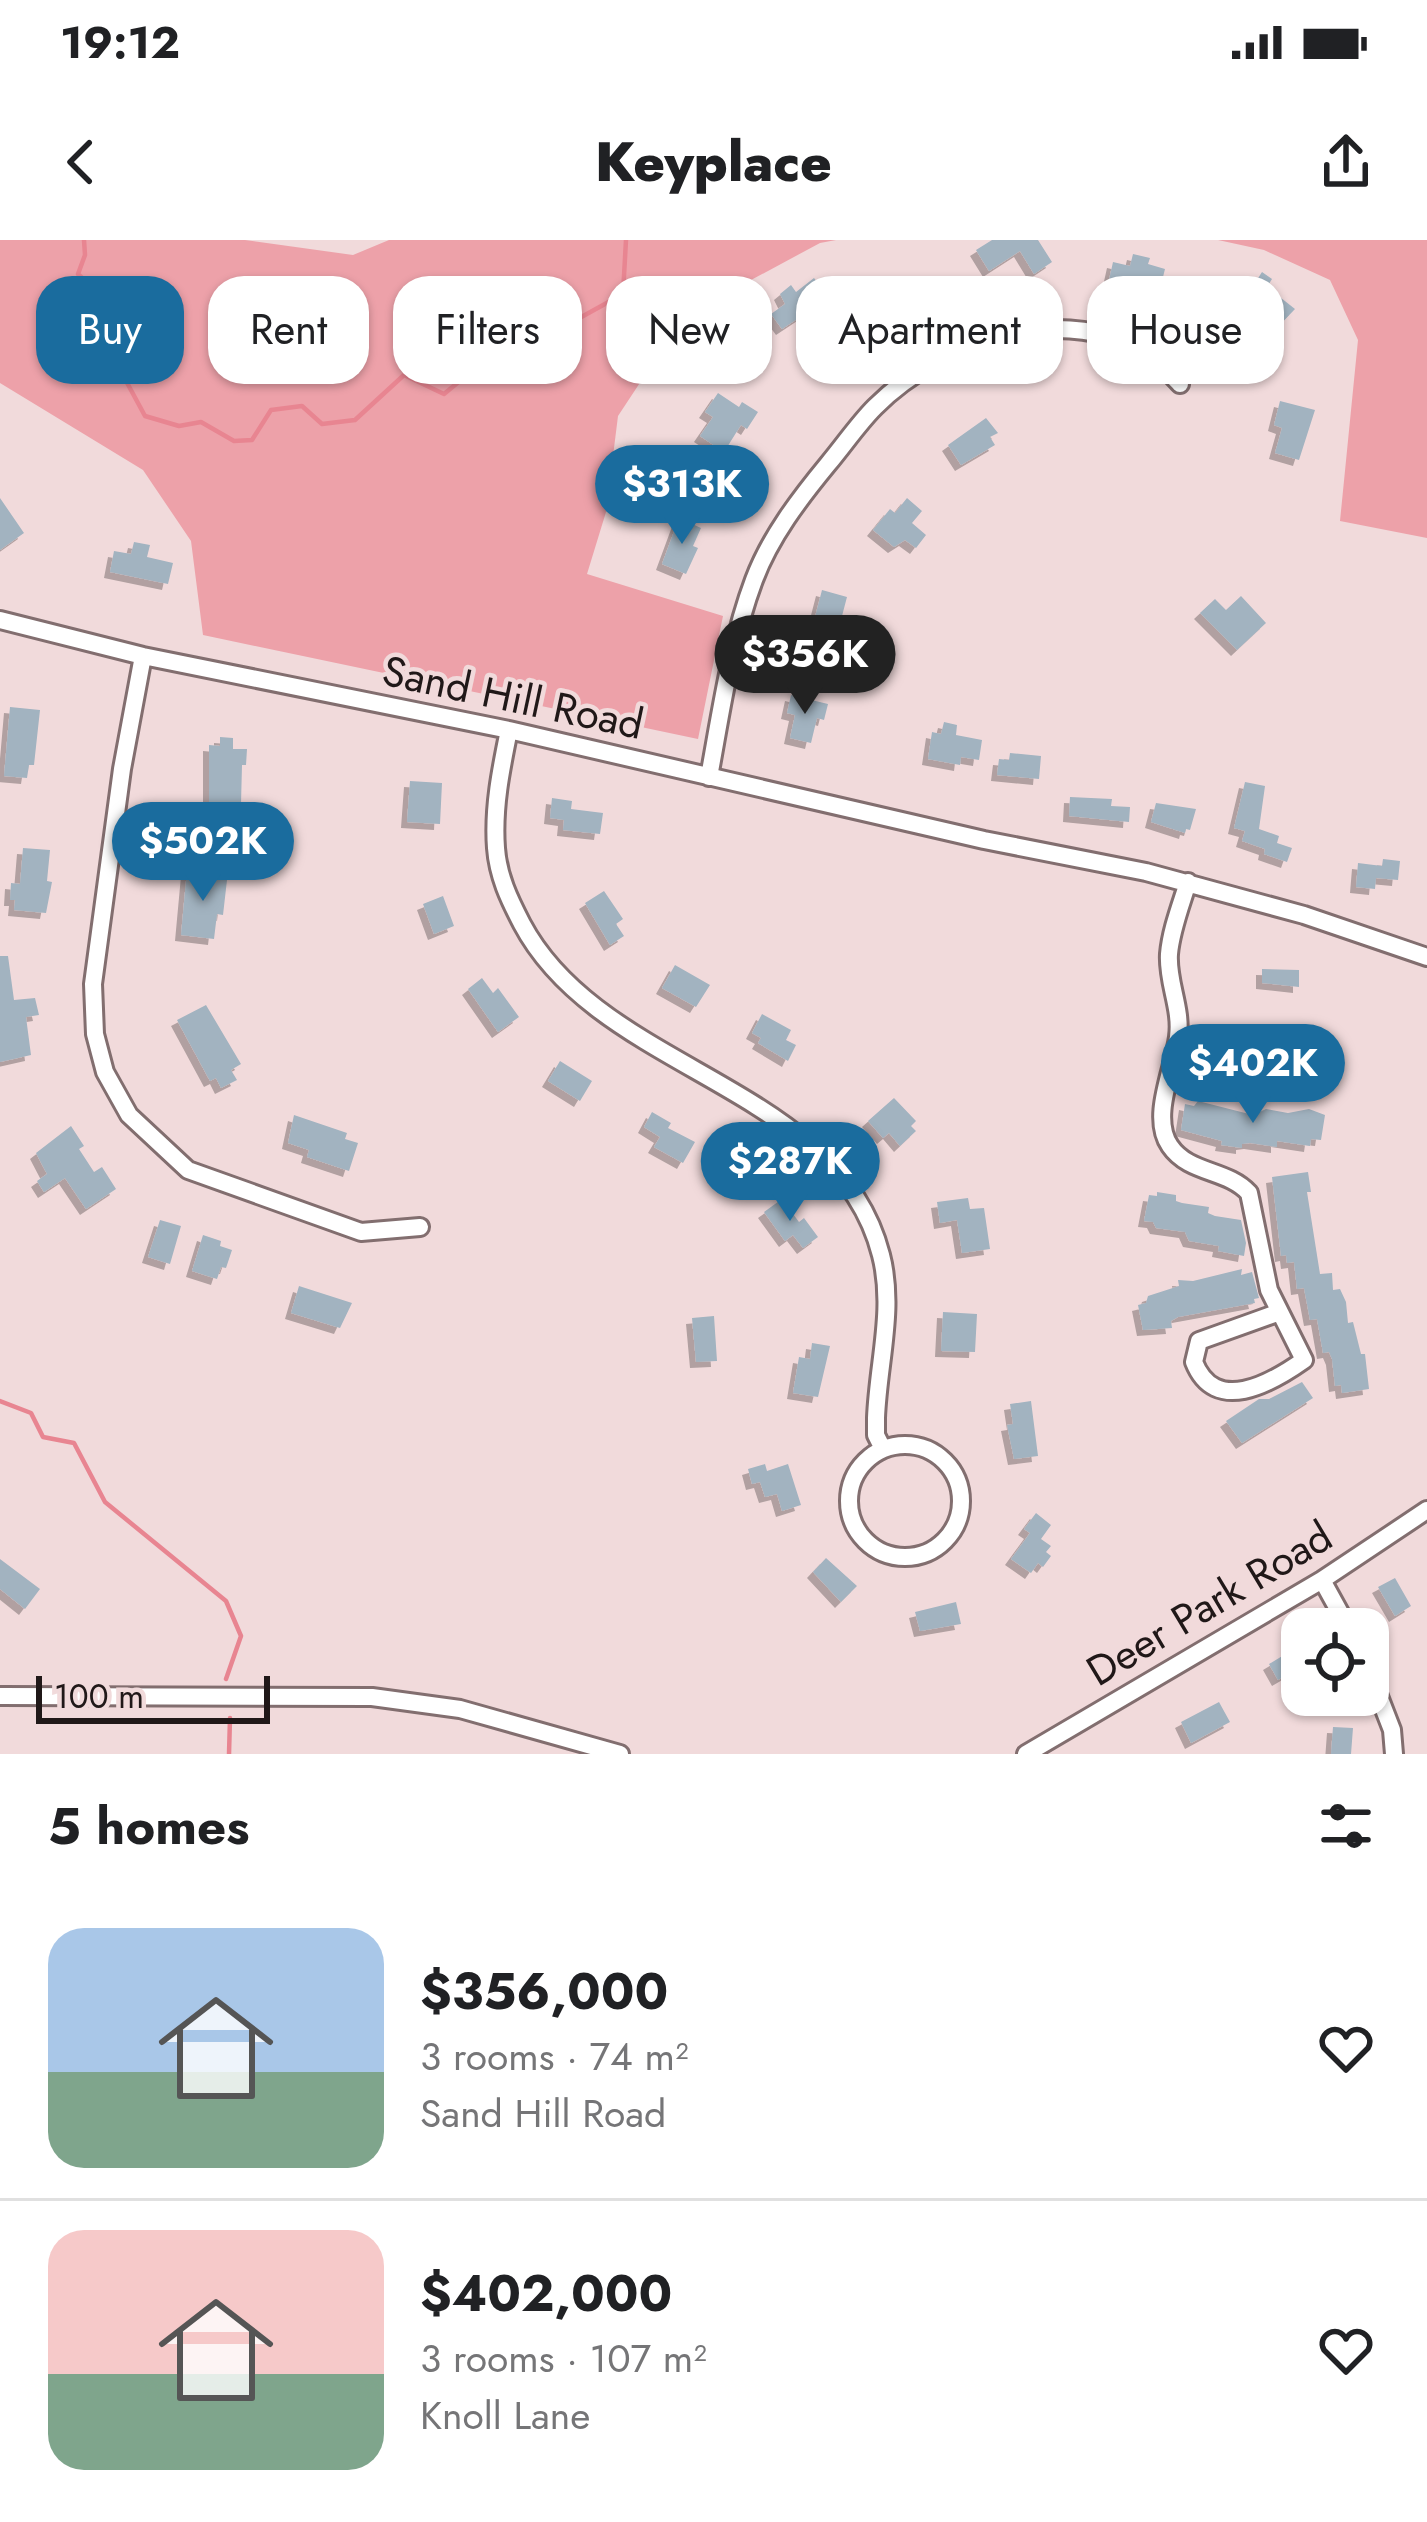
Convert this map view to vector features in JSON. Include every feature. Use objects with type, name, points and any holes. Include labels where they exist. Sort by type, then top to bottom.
[{"type":"street","points":[[709,777],[754,579],[797,502],[874,408],[953,352],[1023,332],[1087,333]]},
{"type":"street","name":"Sand Hill Road","points":[[0,620],[143,656],[509,730],[1188,882],[1304,914],[1427,957]]},
{"type":"street","points":[[143,656],[122,769],[93,984],[95,1034],[106,1072],[129,1115],[188,1170],[361,1232],[420,1228]]},
{"type":"street","points":[[509,730],[498,785],[496,846],[506,893],[535,948],[587,1004],[774,1120],[842,1174],[858,1197],[882,1257],[887,1294],[876,1418],[876,1435],[883,1449]]},
{"type":"street","points":[[1188,882],[1169,957],[1179,1011],[1162,1108],[1164,1130],[1170,1147],[1189,1164],[1226,1176],[1249,1193],[1261,1263],[1304,1360],[1238,1394],[1211,1389],[1194,1362],[1199,1342],[1280,1312]]},
{"type":"street","points":[[898,1445],[928,1449],[952,1468],[959,1482],[961,1504],[955,1527],[932,1551],[896,1556],[865,1540],[854,1525],[850,1490],[856,1473],[883,1449],[898,1445]]},
{"type":"street","name":"Deer Park Road","points":[[1026,1754],[1322,1580],[1427,1510]]},
{"type":"street","points":[[1322,1580],[1337,1608]]},
{"type":"street","points":[[0,1696],[372,1697],[460,1709],[572,1748],[620,1754]]},
{"type":"street","points":[[1387,1716],[1394,1754]]},
{"type":"shaded area","points":[[0,240],[245,240],[353,255],[389,240],[836,240],[820,243],[759,276],[606,276],[606,384],[639,384],[618,416],[606,512],[587,574],[723,616],[698,739],[203,635],[191,541],[143,470],[0,383]]},
{"type":"shaded area","points":[[1218,240],[1427,240],[1427,538],[1340,521],[1358,340],[1330,280],[1264,250]]},
{"type":"building","points":[[992,240],[1038,240],[1052,262],[1034,274],[1020,251],[989,271],[976,250]]},
{"type":"building","points":[[1133,254],[1165,269],[1163,276],[1110,276],[1113,262],[1130,266]]},
{"type":"building","points":[[791,285],[796,292],[796,320],[782,329],[772,313],[785,304],[780,294]]},
{"type":"building","points":[[1284,300],[1295,309],[1284,321]]},
{"type":"building","points":[[718,393],[739,407],[742,402],[758,412],[747,429],[741,425],[724,452],[700,436],[713,417],[705,412]]},
{"type":"building","points":[[1280,401],[1315,410],[1299,460],[1275,453],[1282,428],[1274,425]]},
{"type":"building","points":[[986,418],[998,433],[990,437],[995,445],[961,465],[948,445]]},
{"type":"building","points":[[0,498],[24,533],[0,550]]},
{"type":"building","points":[[907,498],[922,511],[912,523],[926,535],[916,548],[905,540],[894,547],[873,530],[890,509],[895,513]]},
{"type":"building","points":[[679,518],[701,528],[686,574],[662,564]]},
{"type":"building","points":[[134,542],[150,545],[147,557],[173,563],[168,584],[110,572],[114,551],[131,554]]},
{"type":"building","points":[[822,590],[847,597],[842,642],[803,631],[808,615],[815,617]]},
{"type":"building","points":[[1241,596],[1266,623],[1237,650],[1200,613],[1215,599],[1226,610]]},
{"type":"building","points":[[791,695],[828,704],[824,720],[817,718],[811,743],[790,738],[795,715],[787,713]]},
{"type":"building","points":[[10,707],[40,710],[34,765],[29,765],[27,778],[4,776]]},
{"type":"building","points":[[944,722],[957,725],[956,735],[982,740],[979,760],[961,757],[960,765],[928,759],[932,732],[941,734]]},
{"type":"building","points":[[220,737],[233,738],[233,749],[247,749],[241,804],[209,802],[209,745],[220,746]]},
{"type":"building","points":[[1010,753],[1041,756],[1039,779],[997,775],[999,759],[1009,760]]},
{"type":"building","points":[[410,781],[442,783],[440,824],[407,822]]},
{"type":"building","points":[[1245,782],[1265,786],[1259,829],[1279,836],[1277,843],[1292,848],[1287,862],[1242,841],[1245,831],[1234,828]]},
{"type":"building","points":[[1070,797],[1112,799],[1111,806],[1130,807],[1129,822],[1069,816]]},
{"type":"building","points":[[552,798],[572,801],[571,809],[603,813],[600,834],[563,830],[564,820],[550,818]]},
{"type":"building","points":[[1156,803],[1196,809],[1190,830],[1185,833],[1151,822]]},
{"type":"building","points":[[23,848],[50,850],[47,881],[52,882],[46,913],[14,910],[15,900],[10,900],[11,883],[20,884]]},
{"type":"building","points":[[1383,859],[1400,861],[1398,880],[1376,878],[1375,889],[1356,887],[1358,863],[1382,866]]},
{"type":"building","points":[[187,870],[227,880],[223,915],[217,914],[214,939],[181,935]]},
{"type":"building","points":[[604,891],[623,919],[616,924],[624,936],[610,945],[585,903]]},
{"type":"building","points":[[443,896],[454,926],[434,934],[423,904]]},
{"type":"building","points":[[0,956],[8,956],[14,1000],[35,998],[39,1015],[26,1017],[31,1055],[0,1062]]},
{"type":"building","points":[[675,965],[710,985],[696,1007],[662,988]]},
{"type":"building","points":[[1262,969],[1299,970],[1299,987],[1262,983]]},
{"type":"building","points":[[482,978],[493,993],[498,988],[519,1017],[498,1032],[468,989]]},
{"type":"building","points":[[206,1005],[241,1064],[231,1070],[237,1080],[221,1088],[216,1078],[210,1081],[177,1020]]},
{"type":"building","points":[[762,1014],[791,1030],[786,1040],[796,1045],[788,1061],[758,1043],[761,1038],[752,1033]]},
{"type":"building","points":[[560,1061],[592,1081],[580,1101],[548,1081]]},
{"type":"building","points":[[894,1098],[916,1121],[911,1126],[916,1131],[900,1146],[889,1133],[883,1138],[868,1121]]},
{"type":"building","points":[[1198,1101],[1253,1115],[1266,1109],[1288,1113],[1309,1109],[1325,1115],[1321,1140],[1311,1139],[1310,1146],[1277,1141],[1277,1147],[1221,1145],[1222,1141],[1181,1130],[1185,1104],[1194,1106]]},
{"type":"building","points":[[652,1112],[671,1123],[668,1128],[695,1142],[683,1163],[654,1147],[660,1137],[644,1127]]},
{"type":"building","points":[[294,1115],[347,1133],[345,1139],[358,1143],[349,1171],[307,1157],[309,1150],[288,1143]]},
{"type":"building","points":[[71,1126],[94,1172],[102,1167],[116,1189],[86,1209],[65,1178],[44,1192],[37,1181],[47,1174],[36,1153]]},
{"type":"building","points":[[1308,1172],[1320,1274],[1332,1273],[1333,1290],[1340,1289],[1346,1302],[1348,1323],[1353,1322],[1361,1354],[1365,1354],[1369,1389],[1342,1393],[1341,1385],[1335,1386],[1332,1359],[1329,1352],[1323,1353],[1317,1319],[1310,1320],[1304,1288],[1297,1289],[1294,1262],[1287,1263],[1286,1255],[1281,1256],[1272,1177]]},
{"type":"building","points":[[1157,1192],[1176,1195],[1182,1203],[1209,1207],[1208,1213],[1215,1216],[1241,1220],[1244,1256],[1189,1241],[1185,1232],[1156,1228],[1153,1222],[1144,1221],[1149,1195],[1157,1196]]},
{"type":"building","points":[[968,1198],[970,1209],[984,1208],[990,1249],[962,1253],[957,1220],[940,1223],[937,1202]]},
{"type":"building","points":[[782,1199],[818,1237],[803,1248],[793,1235],[785,1241],[764,1212]]},
{"type":"building","points":[[160,1220],[181,1226],[170,1264],[148,1257]]},
{"type":"building","points":[[203,1235],[232,1250],[217,1279],[192,1271]]},
{"type":"building","points":[[1242,1269],[1241,1275],[1252,1272],[1259,1298],[1255,1303],[1178,1317],[1171,1321],[1172,1328],[1143,1330],[1138,1305],[1146,1303],[1148,1296],[1179,1286],[1178,1280]]},
{"type":"building","points":[[299,1286],[352,1303],[340,1328],[291,1313]]},
{"type":"building","points":[[943,1312],[977,1314],[975,1352],[941,1351]]},
{"type":"building","points":[[714,1316],[717,1361],[696,1362],[692,1318]]},
{"type":"building","points":[[812,1343],[830,1346],[818,1397],[793,1393],[799,1357],[810,1359]]},
{"type":"building","points":[[1302,1382],[1313,1398],[1242,1443],[1226,1421],[1259,1399],[1269,1399]]},
{"type":"building","points":[[1031,1401],[1038,1456],[1014,1459],[1007,1425],[1013,1424],[1010,1404]]},
{"type":"building","points":[[765,1464],[767,1471],[788,1464],[801,1505],[782,1511],[777,1494],[765,1497],[760,1482],[752,1484],[748,1469]]},
{"type":"building","points":[[1036,1513],[1051,1525],[1041,1539],[1051,1546],[1046,1552],[1051,1556],[1031,1573],[1011,1559],[1030,1533],[1024,1529]]},
{"type":"building","points":[[826,1558],[857,1586],[841,1602],[813,1572]]},
{"type":"building","points":[[0,1559],[40,1589],[25,1609],[0,1589]]},
{"type":"building","points":[[1395,1578],[1411,1606],[1395,1616],[1378,1587]]},
{"type":"building","points":[[956,1602],[961,1624],[920,1631],[915,1612]]},
{"type":"building","points":[[1281,1657],[1281,1678],[1278,1680],[1269,1664]]},
{"type":"building","points":[[1219,1702],[1230,1722],[1191,1743],[1181,1722]]},
{"type":"building","points":[[1333,1727],[1353,1728],[1351,1754],[1331,1754]]},
{"type":"waterway","points":[[84,240],[78,274],[99,294],[105,342],[145,416],[179,426],[201,422],[234,441],[252,440],[271,410],[302,406],[322,424],[355,420],[404,375],[444,394],[484,361],[540,348],[556,331],[623,294],[626,240]]},
{"type":"waterway","points":[[0,1401],[31,1413],[43,1437],[74,1443],[105,1502],[226,1601],[241,1636],[226,1679]]},
{"type":"waterway","points":[[229,1754],[230,1718]]}]
